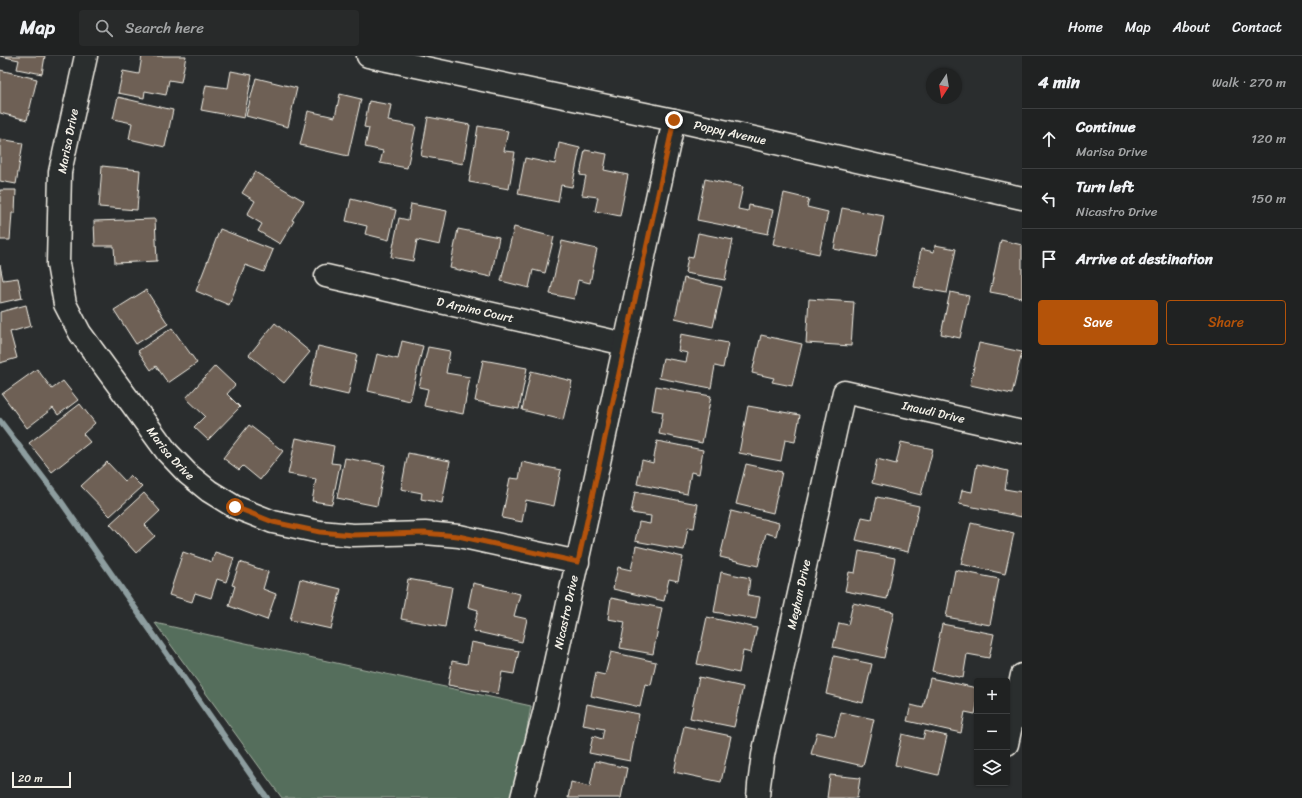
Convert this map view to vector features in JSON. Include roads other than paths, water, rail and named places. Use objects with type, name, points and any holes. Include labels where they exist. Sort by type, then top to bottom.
[{"type":"street","name":"Marisa Drive","points":[[86,56],[60,172],[58,264],[65,304],[80,333],[167,452],[188,474],[209,491],[235,507],[273,522],[320,532],[353,535],[424,533],[458,536],[578,562]]},
{"type":"street","name":"Poppy Avenue","points":[[368,56],[423,62],[1022,198]]},
{"type":"street","name":"Nicastro Drive","points":[[522,798],[544,713],[578,562],[674,120]]},
{"type":"street","name":"D Arpino Court","points":[[326,276],[625,344]]},
{"type":"street","name":"Inaudi Drive","points":[[844,392],[1022,432]]},
{"type":"street","name":"Meghan Drive","points":[[758,798],[763,755],[844,392]]},
{"type":"street","points":[[1010,730],[1022,675]]},
{"type":"waterway","points":[[0,421],[60,500],[267,798]]}]
